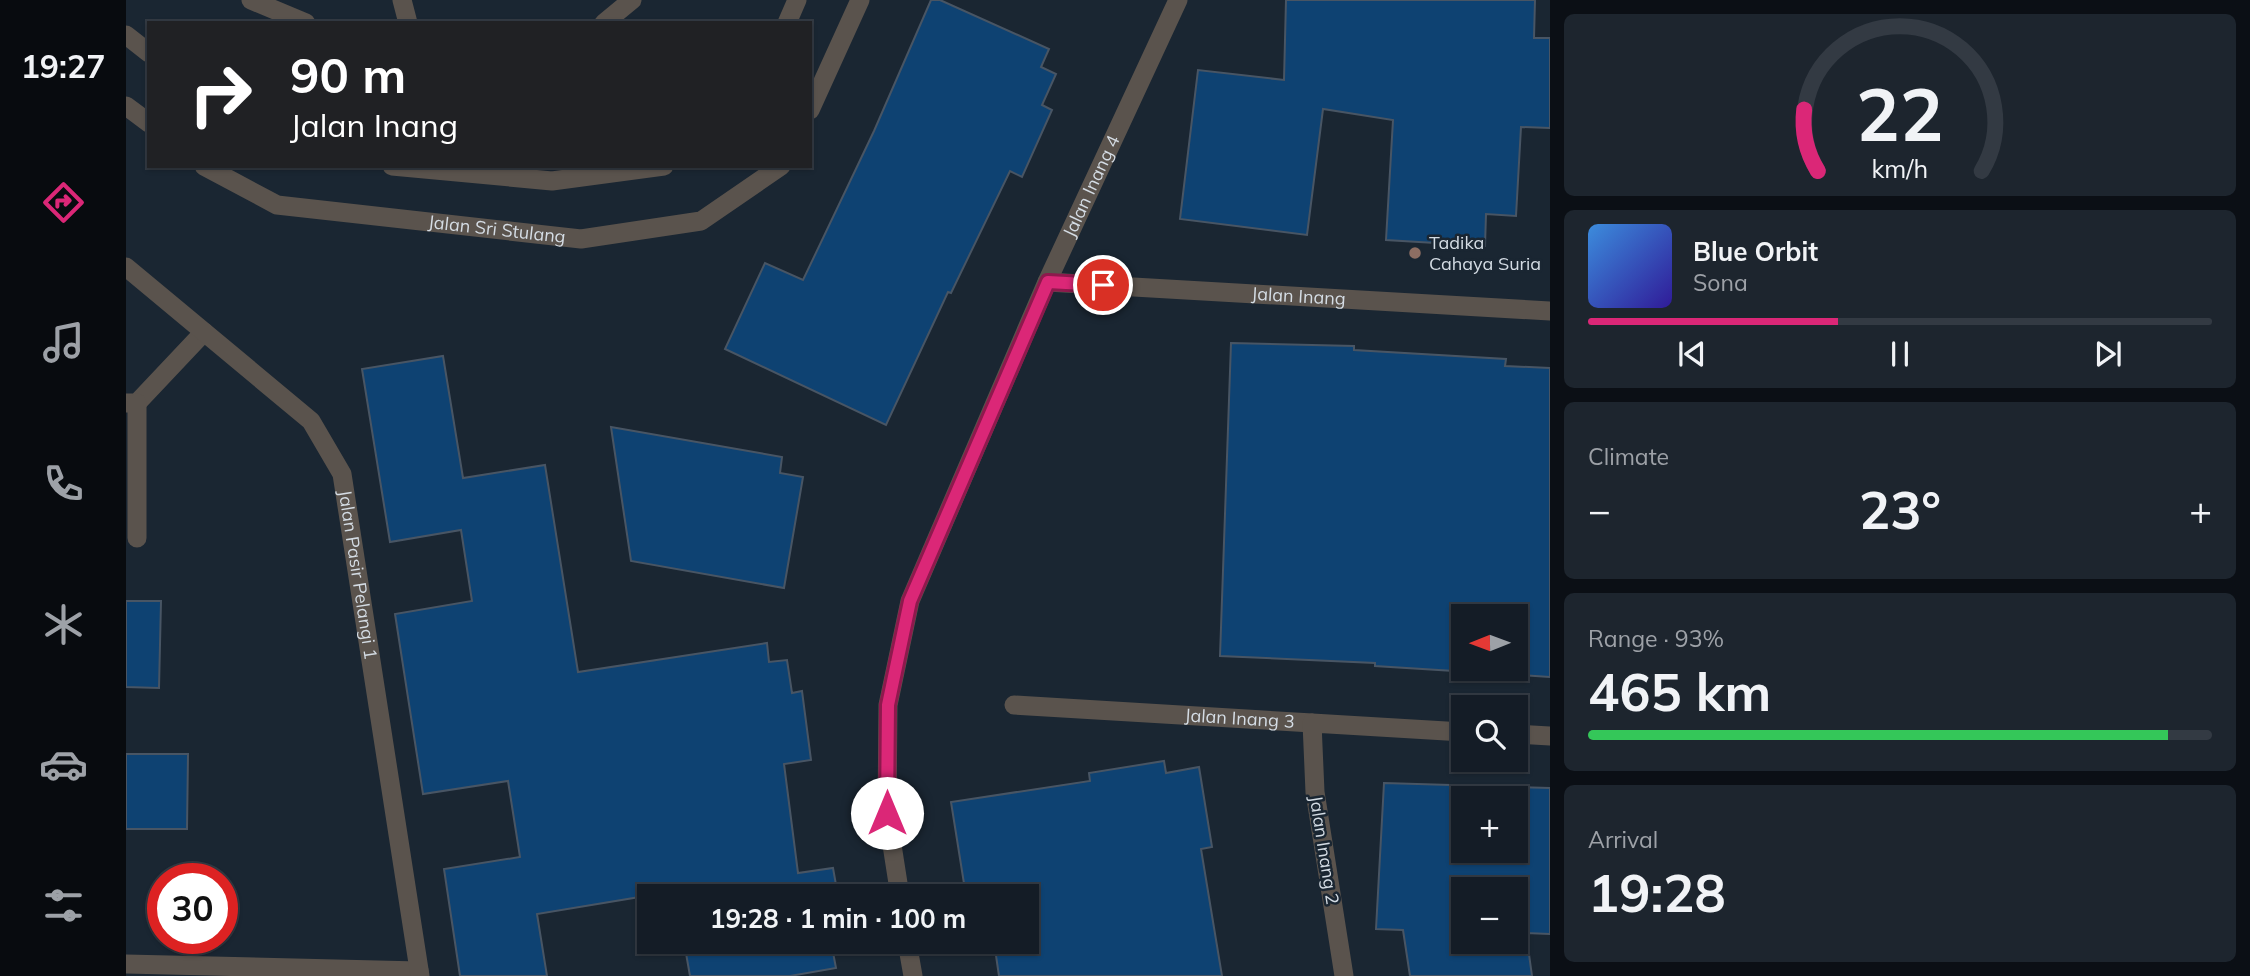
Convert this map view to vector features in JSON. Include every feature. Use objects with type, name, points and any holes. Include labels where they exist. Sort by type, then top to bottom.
[{"type":"street","points":[[251,0],[301,21]]},
{"type":"street","points":[[402,0],[407,21]]},
{"type":"street","points":[[606,21],[632,0]]},
{"type":"street","points":[[788,21],[797,0]]},
{"type":"street","points":[[812,106],[860,0]]},
{"type":"street","name":"Jalan Inang 4","points":[[898,884],[887,813],[888,705],[910,601],[1048,282],[1178,0]]},
{"type":"street","points":[[126,35],[147,51]]},
{"type":"street","points":[[126,106],[147,122]]},
{"type":"street","name":"Jalan Sri Stulang","points":[[208,168],[277,205],[581,239],[701,221],[778,168]]},
{"type":"street","points":[[413,168],[552,181],[649,168]]},
{"type":"street","name":"Jalan Pasir Pelangi 1","points":[[126,267],[311,421],[342,474],[420,974]]},
{"type":"street","name":"Jalan Inang","points":[[1048,282],[1550,311]]},
{"type":"street","points":[[137,538],[132,403],[204,332]]},
{"type":"street","name":"Jalan Inang 3","points":[[1014,705],[1451,731]]},
{"type":"street","name":"Jalan Inang 2","points":[[1312,723],[1315,792],[1344,976]]},
{"type":"street","points":[[1528,735],[1550,736]]},
{"type":"street","points":[[909,954],[913,976]]},
{"type":"street","points":[[126,964],[420,974]]},
{"type":"building","points":[[931,0],[940,0],[1049,49],[1041,67],[1056,74],[1042,105],[1052,110],[1022,177],[1010,171],[951,293],[948,292],[886,425],[725,349],[765,263],[803,280],[874,131]]},
{"type":"building","points":[[1286,0],[1535,0],[1534,38],[1550,38],[1550,128],[1521,127],[1516,216],[1486,214],[1485,246],[1386,240],[1393,120],[1323,109],[1307,235],[1180,219],[1198,70],[1284,80]]},
{"type":"building","points":[[1231,343],[1354,346],[1354,350],[1506,359],[1505,366],[1550,368],[1550,677],[1528,676],[1528,604],[1451,604],[1451,671],[1375,666],[1375,663],[1220,656]]},
{"type":"building","points":[[443,356],[463,478],[545,465],[578,672],[767,643],[769,662],[787,660],[792,693],[802,691],[811,760],[784,764],[798,873],[833,868],[836,884],[637,884],[637,897],[537,914],[547,976],[460,976],[444,869],[520,857],[508,781],[423,794],[395,614],[472,601],[461,530],[390,542],[362,369]]},
{"type":"building","points":[[611,427],[782,457],[780,473],[803,477],[784,588],[631,561]]},
{"type":"building","points":[[126,601],[161,601],[159,688],[126,687]]},
{"type":"building","points":[[126,754],[188,754],[187,829],[126,829]]},
{"type":"building","points":[[1164,761],[1166,773],[1199,767],[1212,847],[1201,849],[1222,976],[999,976],[996,954],[1039,954],[1039,884],[964,884],[951,802],[1090,781],[1089,773]]},
{"type":"building","points":[[1384,783],[1484,786],[1451,786],[1451,863],[1528,863],[1528,787],[1550,788],[1550,934],[1528,933],[1528,877],[1451,877],[1451,954],[1528,954],[1528,947],[1532,976],[1410,976],[1403,930],[1376,929]]},
{"type":"building","points":[[686,954],[833,954],[836,968],[790,976],[690,976]]},
{"type":"place","name":"Tadika Cahaya Suria","points":[[1415,253]]},
{"type":"route","points":[[887,813],[888,705],[910,601],[1048,282],[1103,285]]}]
